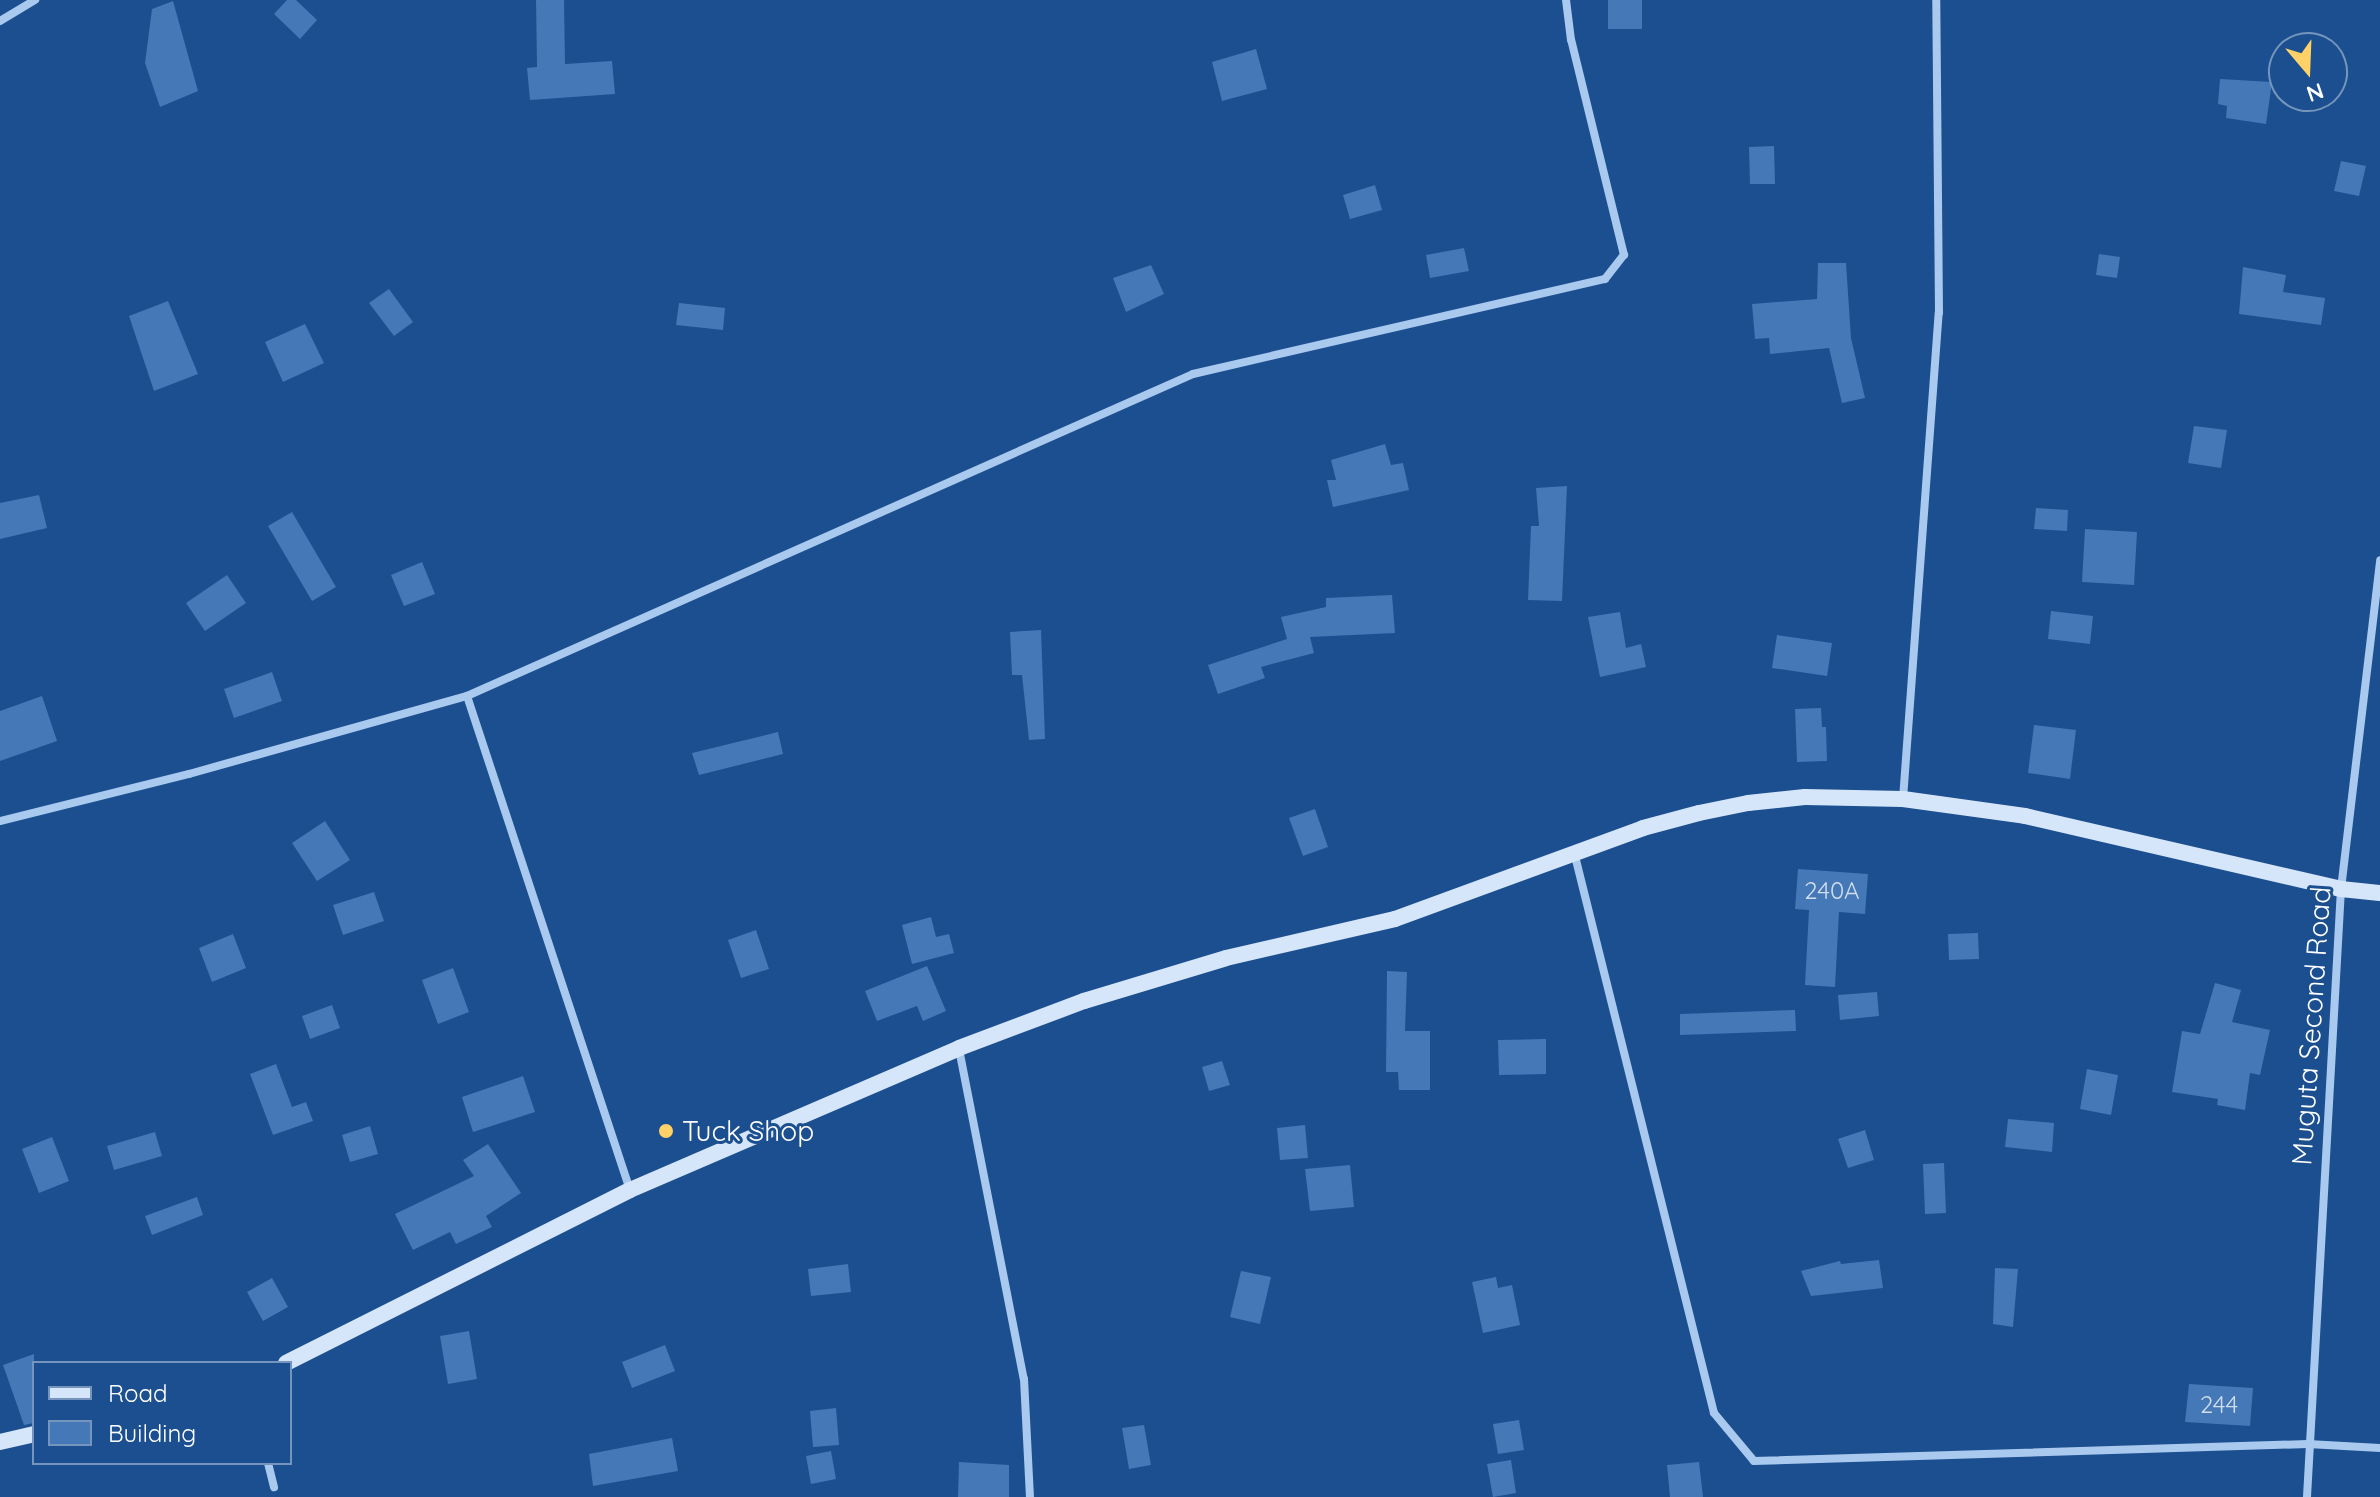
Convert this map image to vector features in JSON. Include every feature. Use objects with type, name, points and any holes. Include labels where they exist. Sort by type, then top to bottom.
[{"type":"street","points":[[0,21],[35,0]]},
{"type":"street","points":[[0,821],[189,774],[467,696],[1193,374],[1605,279],[1624,255],[1571,40],[1566,0]]},
{"type":"street","points":[[1903,799],[1939,313],[1936,0]]},
{"type":"street","name":"Muguta Second Road","points":[[2307,1497],[2341,889],[2380,560]]},
{"type":"street","points":[[467,696],[630,1190]]},
{"type":"street","points":[[290,1361],[630,1190],[959,1048],[1084,1001],[1226,958],[1395,919],[1643,828],[1748,803],[1805,797],[1903,799],[2025,816],[2341,889],[2380,893]]},
{"type":"street","points":[[1574,852],[1714,1413],[1754,1461],[2308,1444],[2380,1448]]},
{"type":"street","points":[[959,1048],[1024,1379],[1030,1497]]},
{"type":"street","points":[[0,1442],[32,1434]]},
{"type":"street","points":[[268,1465],[274,1487]]},
{"type":"building","points":[[287,0],[296,0],[317,20],[300,39],[274,14]]},
{"type":"building","points":[[536,0],[564,0],[565,64],[612,61],[615,94],[530,100],[527,68],[537,67]]},
{"type":"building","points":[[1608,0],[1642,0],[1642,29],[1608,29]]},
{"type":"building","points":[[173,1],[198,91],[160,107],[145,63],[152,9]]},
{"type":"building","points":[[1256,49],[1267,89],[1222,101],[1212,62]]},
{"type":"building","points":[[2220,79],[2268,82],[2266,124],[2226,118],[2227,106],[2218,104]]},
{"type":"building","points":[[1774,146],[1775,184],[1750,184],[1749,147]]},
{"type":"building","points":[[2341,161],[2366,166],[2359,196],[2334,191]]},
{"type":"building","points":[[1375,185],[1382,210],[1350,219],[1343,195]]},
{"type":"building","points":[[1464,248],[1469,271],[1430,278],[1426,255]]},
{"type":"building","points":[[2099,254],[2120,257],[2117,278],[2096,275]]},
{"type":"building","points":[[1818,263],[1846,263],[1851,338],[1865,398],[1842,403],[1829,348],[1770,354],[1769,338],[1755,339],[1752,304],[1817,299]]},
{"type":"building","points":[[1151,265],[1164,294],[1126,312],[1113,278]]},
{"type":"building","points":[[2243,267],[2286,275],[2283,292],[2325,298],[2321,325],[2239,314]]},
{"type":"building","points":[[389,289],[413,322],[394,336],[369,303]]},
{"type":"building","points":[[168,301],[198,374],[154,391],[129,316]]},
{"type":"building","points":[[679,303],[725,308],[723,330],[676,325]]},
{"type":"building","points":[[305,324],[324,363],[283,382],[265,342]]},
{"type":"building","points":[[2194,426],[2227,430],[2221,468],[2188,463]]},
{"type":"building","points":[[1385,444],[1391,465],[1403,463],[1409,490],[1333,507],[1327,480],[1336,480],[1331,460]]},
{"type":"building","points":[[1567,486],[1562,601],[1528,600],[1531,526],[1539,526],[1536,488]]},
{"type":"building","points":[[39,495],[47,528],[0,539],[0,503]]},
{"type":"building","points":[[2036,508],[2068,510],[2067,531],[2034,529]]},
{"type":"building","points":[[292,512],[336,587],[312,601],[268,526]]},
{"type":"building","points":[[2085,529],[2137,532],[2134,585],[2082,582]]},
{"type":"building","points":[[422,562],[435,594],[404,606],[391,575]]},
{"type":"building","points":[[227,575],[246,603],[205,631],[186,603]]},
{"type":"building","points":[[1392,595],[1395,633],[1310,637],[1314,653],[1261,667],[1265,678],[1218,694],[1208,665],[1287,639],[1281,617],[1326,607],[1326,598]]},
{"type":"building","points":[[2051,611],[2093,616],[2090,644],[2048,639]]},
{"type":"building","points":[[1620,612],[1626,648],[1641,644],[1646,667],[1600,677],[1588,617]]},
{"type":"building","points":[[1041,630],[1045,739],[1029,740],[1022,675],[1012,675],[1010,632]]},
{"type":"building","points":[[1777,635],[1832,643],[1827,676],[1772,668]]},
{"type":"building","points":[[272,672],[282,701],[234,718],[224,689]]},
{"type":"building","points":[[42,696],[57,741],[0,761],[0,711]]},
{"type":"building","points":[[1821,708],[1822,727],[1826,727],[1827,761],[1797,762],[1795,709]]},
{"type":"building","points":[[2034,725],[2076,730],[2070,779],[2028,773]]},
{"type":"building","points":[[778,732],[783,754],[699,775],[692,753]]},
{"type":"building","points":[[1315,809],[1328,847],[1303,856],[1289,818]]},
{"type":"building","points":[[325,821],[350,860],[317,881],[292,843]]},
{"type":"building","points":[[1798,869],[1868,874],[1865,914],[1839,912],[1835,987],[1805,985],[1809,910],[1795,909]]},
{"type":"building","points":[[374,892],[384,921],[343,935],[333,905]]},
{"type":"building","points":[[931,917],[936,937],[949,934],[954,953],[912,964],[902,925]]},
{"type":"building","points":[[756,930],[769,969],[741,978],[728,940]]},
{"type":"building","points":[[1978,933],[1979,959],[1949,960],[1948,934]]},
{"type":"building","points":[[233,934],[246,968],[212,982],[199,948]]},
{"type":"building","points":[[927,966],[946,1011],[923,1021],[917,1006],[877,1021],[865,991]]},
{"type":"building","points":[[453,968],[469,1012],[438,1024],[422,980]]},
{"type":"building","points":[[1387,971],[1407,972],[1405,1031],[1430,1031],[1430,1090],[1399,1090],[1398,1072],[1386,1072]]},
{"type":"building","points":[[2215,983],[2241,990],[2232,1022],[2270,1030],[2260,1075],[2250,1073],[2245,1110],[2217,1105],[2218,1099],[2172,1092],[2182,1031],[2200,1034]]},
{"type":"building","points":[[1877,992],[1879,1016],[1840,1020],[1838,995]]},
{"type":"building","points":[[332,1005],[340,1028],[310,1039],[302,1016]]},
{"type":"building","points":[[1795,1010],[1796,1031],[1680,1035],[1680,1014]]},
{"type":"building","points":[[1546,1039],[1546,1074],[1499,1075],[1498,1040]]},
{"type":"building","points":[[1222,1061],[1230,1085],[1209,1091],[1202,1067]]},
{"type":"building","points":[[276,1064],[292,1107],[306,1102],[313,1121],[273,1135],[250,1074]]},
{"type":"building","points":[[2087,1069],[2118,1075],[2111,1115],[2080,1109]]},
{"type":"building","points":[[523,1076],[535,1112],[473,1132],[462,1097]]},
{"type":"building","points":[[2008,1119],[2054,1123],[2052,1152],[2005,1147]]},
{"type":"building","points":[[1305,1125],[1308,1158],[1280,1160],[1277,1128]]},
{"type":"building","points":[[370,1126],[378,1154],[350,1162],[342,1135]]},
{"type":"building","points":[[1865,1130],[1874,1160],[1848,1168],[1838,1139]]},
{"type":"building","points":[[155,1132],[162,1156],[114,1170],[107,1146]]},
{"type":"building","points":[[52,1137],[69,1181],[39,1193],[22,1149]]},
{"type":"building","points":[[488,1144],[521,1193],[486,1216],[492,1227],[456,1244],[450,1232],[413,1250],[395,1214],[474,1176],[463,1160]]},
{"type":"building","points":[[1944,1163],[1946,1213],[1925,1214],[1923,1164]]},
{"type":"building","points":[[1350,1165],[1354,1207],[1310,1211],[1305,1169]]},
{"type":"building","points":[[197,1197],[203,1215],[152,1235],[145,1216]]},
{"type":"building","points":[[1879,1260],[1883,1288],[1811,1296],[1801,1271],[1840,1261],[1841,1264]]},
{"type":"building","points":[[848,1264],[851,1292],[811,1296],[808,1269]]},
{"type":"building","points":[[1995,1268],[2018,1269],[2013,1327],[1993,1324]]},
{"type":"building","points":[[1241,1271],[1271,1277],[1260,1324],[1230,1317]]},
{"type":"building","points":[[1496,1277],[1498,1288],[1512,1285],[1520,1325],[1483,1333],[1472,1282]]},
{"type":"building","points":[[272,1278],[288,1307],[263,1321],[247,1292]]},
{"type":"building","points":[[469,1331],[477,1379],[448,1384],[440,1336]]},
{"type":"building","points":[[665,1345],[675,1371],[632,1388],[622,1362]]},
{"type":"building","points":[[34,1354],[32,1423],[24,1425],[3,1365]]},
{"type":"building","points":[[2189,1384],[2253,1388],[2250,1426],[2185,1422]]},
{"type":"building","points":[[836,1408],[839,1445],[813,1447],[810,1411]]},
{"type":"building","points":[[1519,1420],[1524,1450],[1498,1454],[1493,1424]]},
{"type":"building","points":[[1144,1425],[1151,1465],[1129,1469],[1122,1428]]},
{"type":"building","points":[[672,1438],[678,1471],[593,1486],[589,1454]]},
{"type":"building","points":[[831,1451],[836,1479],[811,1484],[806,1456]]},
{"type":"building","points":[[1511,1460],[1516,1493],[1493,1497],[1487,1464]]},
{"type":"building","points":[[959,1462],[1009,1465],[1009,1497],[958,1497]]},
{"type":"building","points":[[1699,1462],[1703,1497],[1670,1497],[1667,1465]]},
{"type":"place","name":"Tuck Shop","points":[[666,1131]]}]
